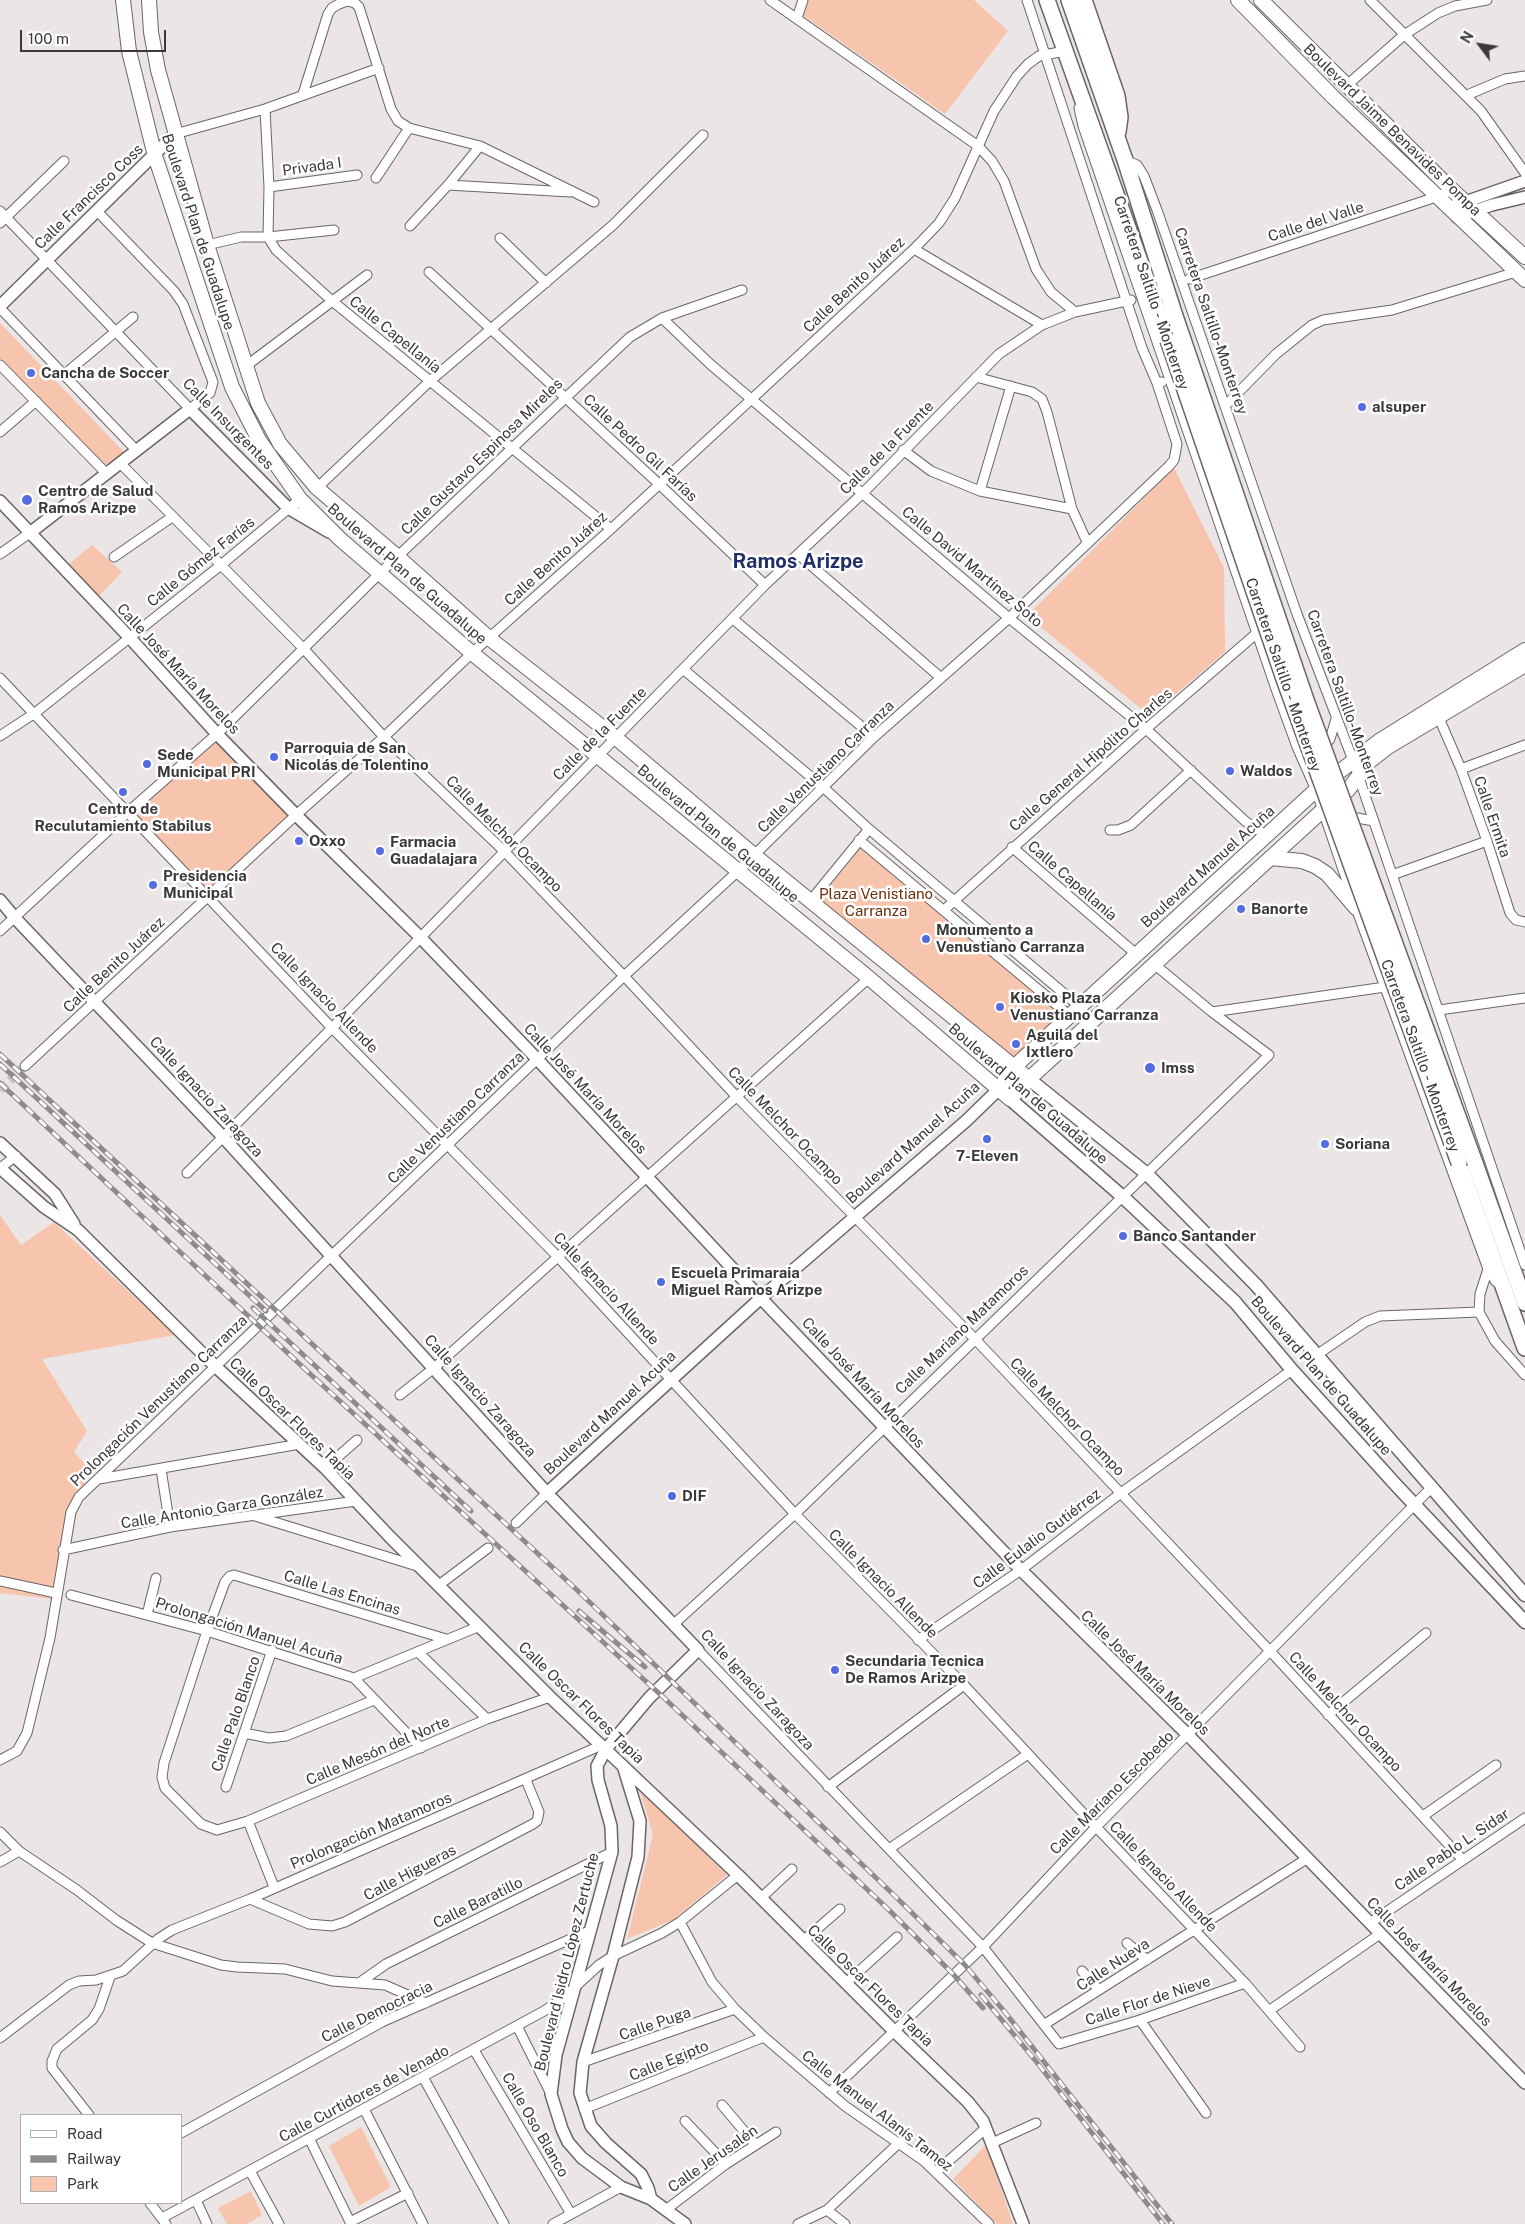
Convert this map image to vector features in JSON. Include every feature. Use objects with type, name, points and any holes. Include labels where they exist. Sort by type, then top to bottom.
[{"type":"highway","name":"Carretera Saltillo - Monterrey","points":[[1047,0],[1168,340],[1287,688],[1460,1163],[1525,1348]]},
{"type":"highway","name":"Carretera Saltillo - Monterrey","points":[[1069,0],[1118,138],[1175,316],[1313,719],[1525,1303]]},
{"type":"highway","points":[[1084,0],[1117,96],[1120,117],[1118,138]]},
{"type":"main road","name":"Boulevard Plan de Guadalupe","points":[[123,0],[129,51],[155,156],[232,387],[259,440],[300,499],[340,539],[472,653],[598,755],[737,872],[869,978],[999,1088],[1123,1197],[1236,1302],[1292,1370],[1414,1505],[1525,1622]]},
{"type":"main road","name":"Boulevard Plan de Guadalupe","points":[[149,0],[150,32],[175,134],[207,244],[258,403],[280,444],[317,488],[398,556],[489,638],[616,738],[754,855],[1147,1174],[1256,1285],[1318,1354],[1525,1595]]},
{"type":"main road","name":"Boulevard Jaime Benavides Pompa","points":[[1238,0],[1436,197],[1521,276]]},
{"type":"main road","name":"Boulevard Jaime Benavides Pompa","points":[[1261,0],[1452,190],[1525,257]]},
{"type":"main road","name":"Boulevard Manuel Acuña","points":[[999,1088],[1015,1066],[1316,790],[1379,741],[1525,650]]},
{"type":"main road","points":[[1010,1099],[1029,1079],[1154,964],[1323,810],[1348,790],[1359,779],[1366,766],[1378,754],[1525,665]]},
{"type":"main road","points":[[1270,858],[1302,861],[1315,866],[1327,874],[1356,908]]},
{"type":"street","points":[[770,0],[978,146],[992,161],[1004,181],[1036,269],[1051,292],[1075,312]]},
{"type":"street","points":[[797,18],[803,0]]},
{"type":"street","name":"Calle Venustiano Carranza","points":[[333,1256],[624,976],[737,872],[874,737],[1009,618],[1174,460],[1177,444],[1027,0]]},
{"type":"street","points":[[1370,0],[1467,95],[1494,127],[1525,173]]},
{"type":"street","points":[[1346,86],[1404,34],[1438,13],[1455,6],[1487,0]]},
{"type":"street","points":[[303,94],[328,14],[332,8],[339,4],[347,2],[356,3],[359,7],[391,109],[398,120],[409,128],[480,146],[594,202]]},
{"type":"street","name":"Calle Benito Juárez","points":[[25,1066],[472,653],[611,529],[914,249],[939,223],[955,198],[994,111],[1017,76],[1028,64],[1046,54],[1065,51]]},
{"type":"street","points":[[175,134],[265,109],[379,68]]},
{"type":"street","points":[[1073,73],[1083,126],[1297,747],[1316,790],[1356,908],[1488,1269],[1510,1309]]},
{"type":"street","points":[[1467,95],[1505,79],[1525,76]]},
{"type":"street","points":[[265,109],[270,187],[268,237]]},
{"type":"street","points":[[376,178],[409,128]]},
{"type":"street","name":"Calle Francisco Coss","points":[[0,307],[47,259],[155,156],[175,134]]},
{"type":"street","points":[[317,488],[430,381],[613,225],[703,135]]},
{"type":"street","points":[[410,226],[448,185],[480,146]]},
{"type":"street","name":"Carretera Saltillo-Monterrey","points":[[1125,160],[1137,165],[1144,176],[1226,405],[1297,614],[1354,762],[1525,1265]]},
{"type":"street","points":[[2,217],[64,161]]},
{"type":"street","name":"Privada I","points":[[270,187],[357,175]]},
{"type":"street","points":[[1453,212],[1525,181]]},
{"type":"street","points":[[448,185],[574,192]]},
{"type":"street","name":"Calle del Valle","points":[[1189,279],[1436,197],[1452,190]]},
{"type":"street","points":[[1469,206],[1525,197]]},
{"type":"street","points":[[0,554],[121,464],[210,393],[213,387],[212,374],[183,304],[174,291],[97,211]]},
{"type":"street","name":"Calle Insurgentes","points":[[2,217],[47,259],[190,409],[288,508],[340,539]]},
{"type":"street","points":[[207,244],[241,237],[268,237],[334,230]]},
{"type":"street","name":"Calle Capellanía","points":[[268,237],[276,250],[331,300],[611,529]]},
{"type":"street","points":[[500,238],[546,283]]},
{"type":"street","points":[[914,249],[1042,325]]},
{"type":"street","name":"Calle Pedro Gil Farías","points":[[429,272],[659,484],[765,585]]},
{"type":"street","points":[[246,366],[366,275]]},
{"type":"street","points":[[1226,405],[1276,354],[1312,325],[1323,320],[1392,310],[1521,276]]},
{"type":"street","name":"Calle Gustavo Espinosa Mireles","points":[[0,931],[128,812],[217,734],[510,448],[630,337],[662,318],[742,290]]},
{"type":"street","name":"Calle de la Fuente","points":[[187,1173],[332,1028],[765,585],[863,493],[999,354],[1042,325],[1075,312],[1128,301]]},
{"type":"street","points":[[0,307],[137,451]]},
{"type":"street","points":[[65,374],[132,317]]},
{"type":"street","name":"Calle David Martínez Soto","points":[[662,318],[686,343],[1009,618],[1146,729],[1245,821],[1266,836]]},
{"type":"street","points":[[0,365],[107,474]]},
{"type":"street","points":[[976,377],[1035,393],[1044,403],[1072,509],[1087,542]]},
{"type":"street","points":[[1157,383],[1170,382]]},
{"type":"street","points":[[980,491],[1010,386]]},
{"type":"street","points":[[0,432],[36,401]]},
{"type":"street","points":[[903,450],[930,471],[980,491],[1072,509]]},
{"type":"street","name":"Calle Melchor Ocampo","points":[[121,464],[303,648],[384,736],[504,851],[736,1096],[974,1338],[1022,1391],[1270,1651],[1462,1860]]},
{"type":"street","name":"Calle Gómez Farías","points":[[0,736],[35,713],[130,638],[300,499]]},
{"type":"street","name":"Calle José María Morelos","points":[[0,501],[130,638],[217,734],[420,937],[1021,1570],[1188,1735],[1525,2083]]},
{"type":"street","points":[[114,557],[172,517]]},
{"type":"street","points":[[798,554],[940,677]]},
{"type":"street","points":[[732,619],[874,737]]},
{"type":"street","name":"Calle General Hipólito Charles","points":[[944,910],[1146,729],[1258,633]]},
{"type":"street","points":[[683,668],[824,788],[899,855],[1080,1007]]},
{"type":"street","name":"Calle Ignacio Allende","points":[[0,678],[332,1028],[557,1256],[794,1514],[964,1685],[1096,1827],[1195,1929],[1270,2010],[1300,2047]]},
{"type":"street","name":"Calle Ermita","points":[[1438,704],[1439,718],[1461,769],[1510,912],[1514,918],[1523,922]]},
{"type":"street","points":[[1297,747],[1306,751],[1320,749],[1330,739],[1336,719]]},
{"type":"street","points":[[1461,769],[1525,745]]},
{"type":"street","points":[[1110,830],[1118,830],[1131,825],[1190,770]]},
{"type":"street","points":[[1332,840],[1341,825],[1352,819],[1374,821]]},
{"type":"street","points":[[811,900],[869,829]]},
{"type":"street","points":[[859,840],[1070,1016]]},
{"type":"street","points":[[1392,875],[1487,841]]},
{"type":"street","name":"Calle Capellanía","points":[[1012,848],[1136,954]]},
{"type":"street","points":[[890,865],[899,855]]},
{"type":"street","name":"Calle Ignacio Zaragoza","points":[[0,900],[14,918],[223,1136],[547,1494],[983,1947],[1046,2024],[1059,2044]]},
{"type":"street","points":[[978,940],[988,930]]},
{"type":"street","points":[[1154,964],[1212,1012],[1386,986]]},
{"type":"street","points":[[1029,982],[1039,973]]},
{"type":"street","points":[[400,1395],[434,1368],[869,978]]},
{"type":"street","points":[[1439,1010],[1525,998]]},
{"type":"street","name":"Calle Mariano Matamoros","points":[[674,1624],[794,1514],[1269,1055],[1212,1012]]},
{"type":"street","name":"Boulevard Manuel Acuña","points":[[516,1523],[762,1297],[966,1121],[999,1088]]},
{"type":"street","name":"Calle Oscar Flores Tapia","points":[[0,1143],[16,1156],[54,1194],[78,1230]]},
{"type":"street","points":[[0,1168],[16,1156]]},
{"type":"street","name":"Calle Oscar Flores Tapia","points":[[0,1168],[44,1207],[78,1230],[215,1366],[325,1468],[438,1586],[550,1697],[738,1875],[968,2102],[986,2128],[1023,2224]]},
{"type":"street","name":"Prolongación Venustiano Carranza","points":[[0,1760],[18,1751],[27,1733],[50,1638],[63,1550],[74,1503],[79,1496],[99,1479],[286,1297],[333,1256]]},
{"type":"street","points":[[1488,1269],[1480,1294],[1479,1312],[1496,1341],[1525,1376]]},
{"type":"street","points":[[1318,1354],[1365,1322],[1380,1316],[1479,1312]]},
{"type":"street","name":"Calle Eulalio Gutiérrez","points":[[918,1640],[1021,1570],[1121,1493],[1292,1370]]},
{"type":"street","points":[[325,1468],[357,1440]]},
{"type":"street","points":[[99,1479],[300,1444]]},
{"type":"street","points":[[161,1469],[170,1527]]},
{"type":"street","name":"Calle Mariano Escobedo","points":[[829,2093],[893,2030],[983,1947],[1096,1827],[1432,1487]]},
{"type":"street","name":"Calle Antonio Garza González","points":[[63,1550],[170,1527],[356,1501]]},
{"type":"street","points":[[252,1515],[420,1566]]},
{"type":"street","points":[[438,1586],[488,1548]]},
{"type":"street","name":"Calle Las Encinas","points":[[206,1631],[225,1582],[230,1576],[234,1575],[446,1639]]},
{"type":"street","points":[[147,1615],[156,1578]]},
{"type":"street","points":[[0,1581],[56,1593]]},
{"type":"street","name":"Prolongación Manuel Acuña","points":[[71,1595],[272,1650],[354,1678],[421,1748]]},
{"type":"street","points":[[354,1678],[480,1626]]},
{"type":"street","name":"Calle Mesón del Norte","points":[[206,1631],[162,1776],[165,1788],[201,1824],[217,1830],[248,1821],[487,1719],[550,1697]]},
{"type":"street","points":[[1328,1715],[1426,1633]]},
{"type":"street","name":"Calle Palo Blanco","points":[[226,1788],[272,1650]]},
{"type":"street","points":[[604,1747],[649,1698],[698,1650]]},
{"type":"street","points":[[418,1652],[487,1719]]},
{"type":"street","points":[[828,1787],[964,1685]]},
{"type":"street","points":[[244,1733],[269,1738],[286,1736],[374,1700]]},
{"type":"street","name":"Prolongación Matamoros","points":[[152,1943],[172,1930],[250,1899],[274,1887],[604,1747]]},
{"type":"street","name":"Boulevard Isidro López Zertuche","points":[[604,1747],[596,1772],[611,1826],[612,1852],[556,2055],[551,2094],[562,2129],[574,2150],[591,2166],[621,2187],[651,2199],[685,2224]]},
{"type":"street","points":[[888,1849],[1028,1754]]},
{"type":"street","points":[[624,1766],[637,1807],[641,1831],[637,1864],[583,2062],[580,2093],[591,2126],[642,2174],[651,2199]]},
{"type":"street","points":[[1423,1816],[1496,1766]]},
{"type":"street","name":"Calle Higueras","points":[[250,1899],[309,1924],[332,1926],[345,1922],[537,1821],[539,1812],[526,1780]]},
{"type":"street","name":"Calle Pablo L. Sidar","points":[[1370,1923],[1525,1818]]},
{"type":"street","points":[[248,1821],[274,1887]]},
{"type":"street","points":[[0,1832],[19,1851],[77,1890],[116,1920],[152,1943],[221,1965],[237,1968],[285,1969],[320,1979],[385,1984],[426,2003]]},
{"type":"street","points":[[0,1862],[19,1851]]},
{"type":"street","name":"Calle Baratillo","points":[[359,1983],[386,1964],[612,1852]]},
{"type":"street","name":"Calle Nueva","points":[[1046,2024],[1308,1858]]},
{"type":"street","points":[[761,1898],[792,1869]]},
{"type":"street","name":"Calle Curtidores de Venado","points":[[164,2221],[196,2200],[474,2050],[554,2004],[575,1988],[590,1972],[613,1956],[662,1933],[680,1922],[738,1875]]},
{"type":"street","points":[[803,1941],[840,1909]]},
{"type":"street","name":"Calle Manuel Alanís Tamez","points":[[680,1922],[712,1982],[735,2010],[829,2093],[858,2115],[900,2142],[936,2172],[989,2224]]},
{"type":"street","name":"Calle Democracia","points":[[182,2132],[355,2036],[591,1930]]},
{"type":"street","points":[[1270,2010],[1380,1934]]},
{"type":"street","points":[[846,1983],[897,1937]]},
{"type":"street","points":[[1127,1942],[1147,1960]]},
{"type":"street","points":[[0,2038],[69,1985],[80,1981],[110,1977],[128,1967],[152,1943]]},
{"type":"street","points":[[1082,1971],[1099,1990]]},
{"type":"street","points":[[87,2114],[52,2068],[52,2060],[57,2049],[92,2020],[99,2009],[110,1977]]},
{"type":"street","name":"Calle Flor de Nieve","points":[[1059,2044],[1140,2020],[1245,1983]]},
{"type":"street","name":"Calle Puga","points":[[583,2062],[735,2010]]},
{"type":"street","points":[[1140,2020],[1206,2112]]},
{"type":"street","points":[[517,2026],[551,2094]]},
{"type":"street","name":"Calle Egipto","points":[[584,2109],[764,2037]]},
{"type":"street","name":"Calle Oso Blanco","points":[[474,2050],[571,2214]]},
{"type":"street","points":[[423,2076],[504,2224]]},
{"type":"street","points":[[722,2105],[755,2144]]},
{"type":"street","points":[[364,2109],[423,2224]]},
{"type":"street","points":[[685,2121],[726,2164]]},
{"type":"street","points":[[992,2143],[1036,2123]]},
{"type":"street","points":[[936,2172],[986,2128]]},
{"type":"street","name":"Calle Jerusalén","points":[[666,2209],[726,2164],[776,2132]]},
{"type":"street","points":[[309,2138],[350,2223],[408,2194]]},
{"type":"street","points":[[798,2224],[826,2210],[900,2142]]},
{"type":"street","points":[[250,2171],[279,2224]]},
{"type":"street","points":[[553,2224],[621,2187]]},
{"type":"street","points":[[196,2200],[207,2224]]},
{"type":"street","points":[[151,2204],[164,2221]]},
{"type":"street","points":[[826,2210],[845,2224]]},
{"type":"green space","points":[[803,0],[974,0],[1008,31],[945,114],[798,12]]},
{"type":"green space","points":[[0,323],[125,453],[103,466],[0,359]]},
{"type":"green space","points":[[1174,468],[1224,568],[1225,652],[1150,716],[1027,616]]},
{"type":"green space","points":[[92,545],[122,572],[95,600],[64,568]]},
{"type":"green space","points":[[217,735],[294,815],[208,896],[129,812]]},
{"type":"green space","name":"Plaza Venistiano Carranza","points":[[862,846],[1061,1015],[1012,1061],[819,900]]},
{"type":"green space","points":[[0,1215],[21,1245],[54,1222],[175,1335],[42,1359],[87,1431],[74,1452],[90,1469],[52,1599],[0,1593]]},
{"type":"green space","points":[[640,1790],[727,1875],[673,1920],[627,1939],[653,1835]]},
{"type":"green space","points":[[361,2127],[391,2187],[359,2206],[329,2146]]},
{"type":"green space","points":[[986,2145],[1013,2224],[997,2224],[953,2179]]},
{"type":"green space","points":[[251,2191],[262,2215],[247,2224],[227,2224],[218,2208]]},
{"type":"tunnel","points":[[0,1090],[25,1066]]},
{"type":"railway","points":[[0,1054],[577,1590],[964,1964],[1004,2011],[1172,2224]]},
{"type":"railway","points":[[0,1064],[266,1311]]},
{"type":"railway","points":[[0,1083],[307,1371],[662,1696],[889,1910],[953,1974],[983,2008]]},
{"type":"railway","points":[[253,1308],[471,1511]]},
{"type":"railway","points":[[579,1611],[645,1667]]},
{"type":"railway","points":[[981,1995],[1035,2060],[1163,2224]]},
{"type":"place","name":"Cancha de Soccer","points":[[31,373]]},
{"type":"place","name":"alsuper","points":[[1362,407]]},
{"type":"place","name":"Centro de Salud Ramos Arizpe","points":[[27,500]]},
{"type":"place","name":"Parroquia de San Nicolás de Tolentino","points":[[274,757]]},
{"type":"place","name":"Sede Municipal PRI","points":[[147,764]]},
{"type":"place","name":"Waldos","points":[[1230,771]]},
{"type":"place","name":"Centro de Reculutamiento Stabilus","points":[[123,792]]},
{"type":"place","name":"Oxxo","points":[[299,841]]},
{"type":"place","name":"Farmacia Guadalajara","points":[[380,851]]},
{"type":"place","name":"Presidencia Municipal","points":[[153,885]]},
{"type":"place","name":"Banorte","points":[[1241,909]]},
{"type":"place","name":"Monumento a Venustiano Carranza","points":[[926,939]]},
{"type":"place","name":"Kiosko Plaza Venustiano Carranza","points":[[1000,1007]]},
{"type":"place","name":"Aguila del Ixtlero","points":[[1016,1044]]},
{"type":"place","name":"Imss","points":[[1150,1068]]},
{"type":"place","name":"7-Eleven","points":[[987,1139]]},
{"type":"place","name":"Soriana","points":[[1325,1144]]},
{"type":"place","name":"Banco Santander","points":[[1123,1236]]},
{"type":"place","name":"Escuela Primaraia Miguel Ramos Arizpe","points":[[661,1282]]},
{"type":"place","name":"DIF","points":[[672,1496]]},
{"type":"place","name":"Secundaria Tecnica De Ramos Arizpe","points":[[835,1670]]},
{"type":"district","name":"Ramos Arizpe","points":[[798,562]]}]
